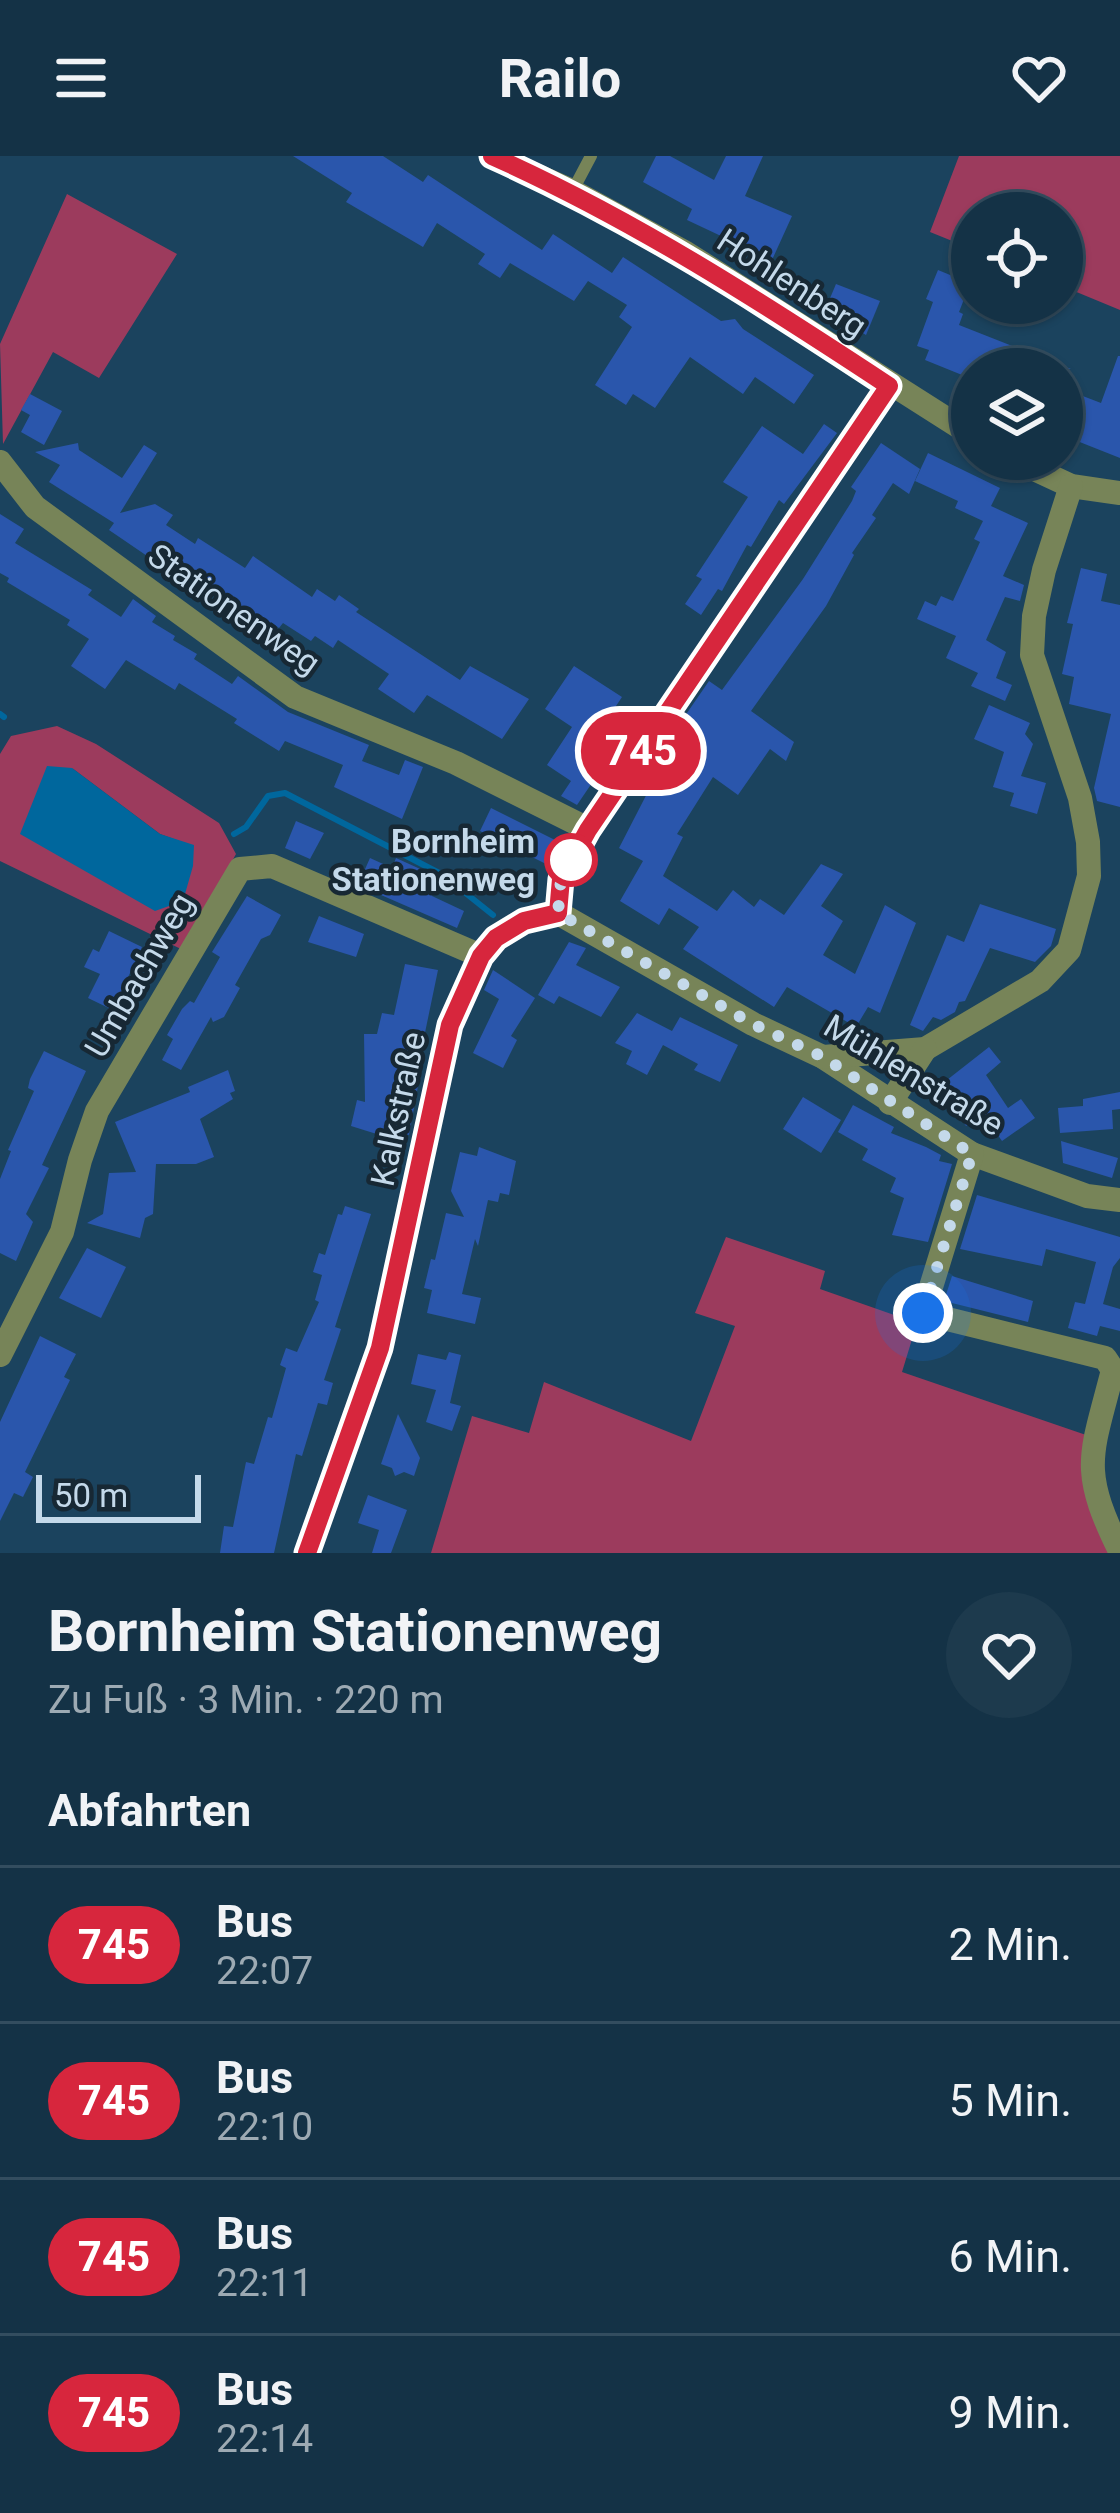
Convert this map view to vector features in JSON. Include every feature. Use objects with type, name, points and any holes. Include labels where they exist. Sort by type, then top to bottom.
[{"type":"street","name":"Hohlenberg","points":[[492,156],[572,191],[686,254],[951,423]]},
{"type":"street","points":[[558,913],[561,879],[588,830],[889,386]]},
{"type":"street","name":"Stationenweg","points":[[0,462],[34,507],[295,697],[456,763],[588,830]]},
{"type":"street","points":[[1058,480],[1120,493]]},
{"type":"street","points":[[823,1057],[925,1049],[1040,981],[1069,950],[1089,876],[1084,820],[1032,655],[1043,570],[1071,486]]},
{"type":"street","name":"Umbachweg","points":[[0,1354],[62,1232],[98,1111],[240,869],[272,866],[481,956]]},
{"type":"street","name":"Kalkstraße","points":[[307,1553],[380,1348],[450,1025],[481,956],[496,938],[524,921],[558,913]]},
{"type":"street","name":"Mühlenstraße","points":[[558,913],[753,1024],[823,1057],[972,1154],[1088,1196],[1120,1200]]},
{"type":"street","points":[[890,1103],[925,1049]]},
{"type":"street","points":[[972,1154],[923,1313],[1105,1358],[1113,1370],[1090,1459],[1092,1487],[1120,1551]]},
{"type":"lane","points":[[572,191],[591,156]]},
{"type":"shaded area","points":[[959,156],[1120,156],[1120,310],[1083,295],[1083,192],[951,192],[951,240],[930,232]]},
{"type":"shaded area","points":[[67,194],[177,254],[99,378],[53,352],[3,444],[0,344]]},
{"type":"shaded area","points":[[57,726],[96,744],[219,823],[236,854],[183,950],[0,861],[0,754],[11,736]],"holes":[[[72,768],[160,834],[193,846],[183,901]]]},
{"type":"shaded area","points":[[726,1237],[825,1271],[820,1289],[917,1323],[902,1372],[1089,1436],[1087,1496],[1109,1553],[431,1553],[472,1416],[529,1433],[544,1382],[691,1441],[735,1326],[695,1313]]},
{"type":"water","points":[[47,766],[72,768],[160,834],[194,845],[183,901],[155,911],[20,834]]},
{"type":"building","points":[[293,156],[383,156],[423,182],[428,175],[542,250],[553,234],[612,273],[623,257],[721,321],[735,319],[814,375],[794,404],[755,377],[743,394],[690,357],[655,408],[633,394],[626,405],[595,385],[632,327],[619,317],[627,305],[588,281],[574,301],[510,263],[500,278],[478,264],[485,254],[437,223],[423,247],[346,202],[352,193]]},
{"type":"building","points":[[656,156],[670,156],[714,180],[726,156],[763,156],[745,196],[792,216],[772,260],[687,220],[692,209],[643,182]]},
{"type":"building","points":[[938,270],[951,275],[951,324],[1018,348],[951,348],[951,371],[925,360],[929,350],[917,346],[933,302],[926,299]]},
{"type":"building","points":[[836,284],[880,301],[866,335],[825,310]]},
{"type":"building","points":[[1120,356],[1120,458],[1083,443],[1083,396],[1101,403]]},
{"type":"building","points":[[30,394],[62,411],[44,445],[21,432],[30,415],[21,410]]},
{"type":"building","points":[[824,424],[837,433],[784,504],[779,500],[722,591],[718,589],[701,615],[685,604],[702,579],[696,576],[748,497],[723,482],[762,426],[803,454]]},
{"type":"building","points":[[78,443],[79,450],[122,478],[144,445],[157,453],[120,513],[155,504],[173,515],[166,525],[195,544],[198,538],[245,568],[253,556],[312,597],[317,589],[335,601],[339,595],[359,609],[356,612],[460,680],[470,666],[529,699],[502,739],[427,695],[414,713],[378,689],[389,674],[338,640],[333,648],[283,623],[279,628],[270,625],[179,569],[175,575],[109,530],[114,523],[49,482],[60,465],[35,452]]},
{"type":"building","points":[[881,443],[920,469],[909,494],[893,483],[826,606],[751,711],[794,742],[786,761],[770,749],[738,795],[713,777],[677,834],[683,837],[663,876],[717,911],[733,890],[754,907],[760,899],[784,915],[821,864],[843,874],[821,906],[843,921],[823,955],[855,974],[885,905],[916,923],[880,1013],[868,1007],[856,1027],[787,987],[774,1007],[683,949],[699,927],[669,908],[659,925],[620,901],[643,861],[619,848],[676,748],[667,742],[709,681],[722,690],[803,579],[852,501],[856,491],[851,487]]},
{"type":"building","points":[[928,453],[951,464],[951,480],[984,480],[1000,488],[991,506],[1028,523],[1003,576],[1024,585],[1020,601],[1005,597],[986,640],[1006,652],[996,678],[1012,685],[1005,701],[971,686],[978,673],[946,658],[956,636],[917,619],[925,601],[936,606],[941,596],[953,601],[980,542],[974,539],[983,521],[955,508],[958,501],[915,481]]},
{"type":"building","points":[[0,514],[24,529],[15,543],[92,590],[88,595],[121,617],[133,599],[156,616],[152,622],[197,654],[194,659],[232,684],[238,676],[288,712],[369,745],[362,761],[399,775],[405,760],[423,767],[402,819],[334,787],[343,765],[285,741],[279,751],[179,683],[175,690],[126,660],[105,689],[71,666],[89,639],[67,625],[70,620],[0,573]]},
{"type":"building","points":[[1081,568],[1107,574],[1101,601],[1120,605],[1120,807],[1097,801],[1094,788],[1111,714],[1069,704],[1074,677],[1062,674],[1073,624],[1067,623]]},
{"type":"building","points":[[574,666],[622,697],[610,715],[630,727],[577,805],[561,796],[571,781],[547,765],[572,727],[545,709]]},
{"type":"building","points":[[989,705],[1030,723],[1025,734],[1033,744],[1021,776],[1046,783],[1037,814],[1010,806],[1014,793],[993,787],[1004,752],[974,739]]},
{"type":"building","points":[[491,808],[561,843],[548,865],[480,831]]},
{"type":"building","points":[[296,821],[324,833],[310,859],[285,848]]},
{"type":"building","points":[[370,858],[392,868],[396,858],[440,878],[432,896],[464,911],[457,928],[358,885]]},
{"type":"building","points":[[247,896],[281,915],[235,985],[240,988],[224,1017],[213,1022],[211,1017],[181,1070],[162,1060],[173,1039],[167,1035],[182,1009],[194,1003],[220,957],[212,952]]},
{"type":"building","points":[[980,904],[1056,929],[1051,946],[1035,962],[990,948],[955,1012],[941,1020],[933,1017],[923,1031],[910,1025],[947,935],[964,942]]},
{"type":"building","points":[[319,916],[364,934],[356,957],[308,942]]},
{"type":"building","points":[[109,931],[142,947],[124,986],[132,990],[121,1014],[88,998],[100,974],[84,967],[93,949],[99,952]]},
{"type":"building","points":[[569,942],[586,948],[576,965],[620,987],[601,1017],[559,996],[554,1004],[538,995]]},
{"type":"building","points":[[405,964],[438,970],[409,1135],[401,1133],[399,1141],[351,1126],[357,1100],[365,1102],[364,1034],[377,1034],[382,1013],[394,1015]]},
{"type":"building","points":[[493,970],[535,998],[511,1036],[517,1040],[503,1068],[473,1053],[499,999],[484,990]]},
{"type":"building","points":[[637,1013],[672,1031],[680,1017],[738,1045],[720,1082],[694,1070],[698,1064],[663,1045],[647,1075],[626,1064],[632,1051],[615,1043]]},
{"type":"building","points":[[989,1047],[1001,1062],[986,1075],[1008,1108],[1021,1099],[1035,1118],[1002,1141],[983,1114],[966,1126],[938,1087]]},
{"type":"building","points":[[44,1051],[86,1071],[42,1165],[49,1168],[26,1214],[33,1222],[16,1261],[0,1253],[0,1179],[34,1091],[28,1088],[30,1079]]},
{"type":"building","points":[[228,1070],[233,1099],[200,1119],[214,1157],[196,1164],[156,1164],[153,1214],[145,1218],[140,1238],[87,1223],[103,1214],[109,1173],[136,1172],[115,1122],[190,1092],[188,1087]]},
{"type":"building","points":[[1120,1092],[1120,1109],[1112,1110],[1113,1129],[1060,1133],[1058,1108],[1083,1106],[1083,1099]]},
{"type":"building","points":[[803,1097],[841,1120],[821,1153],[783,1129]]},
{"type":"building","points":[[853,1105],[894,1127],[891,1133],[952,1164],[928,1242],[892,1235],[904,1198],[890,1192],[896,1178],[862,1160],[868,1149],[838,1132]]},
{"type":"building","points":[[1061,1141],[1118,1158],[1112,1178],[1063,1163]]},
{"type":"building","points":[[479,1147],[516,1161],[509,1195],[500,1193],[498,1202],[488,1200],[478,1246],[475,1239],[462,1294],[481,1298],[475,1324],[427,1313],[432,1290],[424,1288],[446,1213],[464,1217],[451,1191],[460,1152],[477,1156]]},
{"type":"building","points":[[977,1195],[1120,1237],[1120,1258],[1103,1304],[1120,1309],[1120,1331],[1100,1326],[1097,1336],[1068,1328],[1075,1302],[1085,1304],[1096,1262],[1046,1249],[1042,1266],[960,1249]]},
{"type":"building","points":[[345,1206],[371,1214],[335,1327],[341,1329],[324,1380],[333,1383],[327,1405],[318,1403],[302,1456],[296,1454],[274,1553],[220,1553],[224,1526],[233,1527],[246,1462],[254,1464],[268,1417],[272,1418],[286,1368],[280,1365],[286,1348],[297,1352],[319,1302],[315,1300],[322,1275],[313,1272],[319,1253],[325,1255]]},
{"type":"building","points":[[87,1248],[126,1267],[101,1318],[59,1298]]},
{"type":"building","points":[[952,1276],[1033,1301],[1028,1322],[944,1301]]},
{"type":"building","points":[[40,1336],[76,1354],[64,1377],[70,1380],[25,1472],[33,1477],[23,1497],[14,1493],[0,1521],[0,1422]]},
{"type":"building","points":[[449,1352],[461,1355],[450,1403],[461,1406],[452,1431],[426,1422],[436,1390],[411,1384],[418,1354],[446,1360]]},
{"type":"building","points":[[398,1414],[420,1458],[414,1476],[404,1472],[395,1476],[392,1468],[381,1464]]},
{"type":"building","points":[[368,1495],[407,1510],[391,1553],[372,1553],[379,1530],[358,1523]]},
{"type":"waterway","points":[[0,714],[4,717]]},
{"type":"waterway","points":[[234,834],[246,827],[268,796],[285,793],[443,875],[493,915]]},
{"type":"bus line","name":"745","points":[[307,1553],[380,1348],[450,1025],[481,956],[496,938],[524,921],[558,913],[561,879],[588,830],[889,386],[686,254],[572,191],[492,156]]},
{"type":"place","name":"Bornheim Stationenweg","points":[[571,860]]},
{"type":"route","points":[[571,860],[575,853],[561,879],[558,913],[753,1024],[823,1057],[972,1154],[923,1313]]}]
